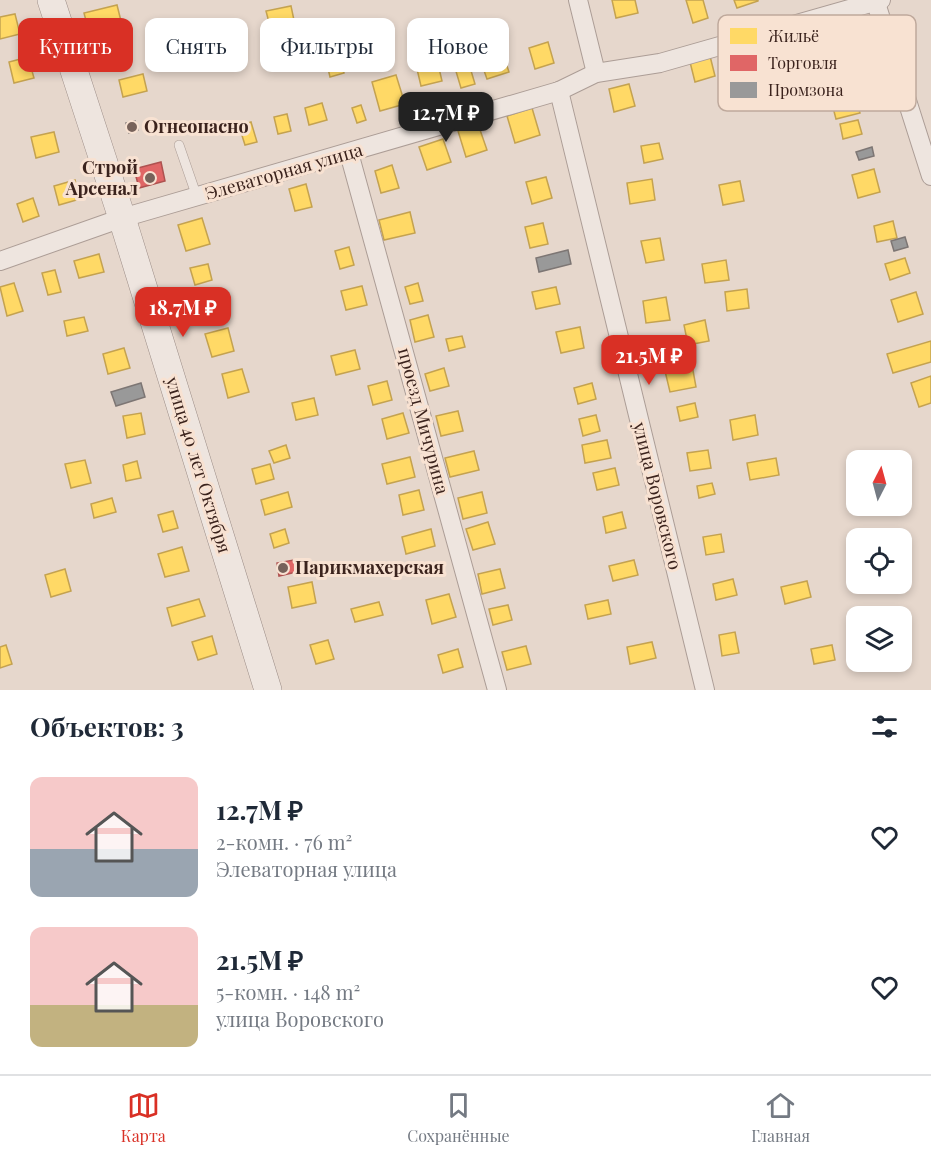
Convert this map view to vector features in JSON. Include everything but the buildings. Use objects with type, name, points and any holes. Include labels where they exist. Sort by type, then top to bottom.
[{"type":"street","name":"улица 40 лет Октября","points":[[51,0],[122,218],[268,690]]},
{"type":"street","points":[[578,0],[596,73]]},
{"type":"street","name":"Элеваторная улица","points":[[828,15],[877,1]]},
{"type":"street","name":"Элеваторная улица","points":[[0,261],[122,218],[559,91],[596,73],[660,63],[718,46]]},
{"type":"street","name":"улица Воровского","points":[[559,91],[705,690]]},
{"type":"street","points":[[911,111],[931,176]]},
{"type":"street","name":"проезд Мичурина","points":[[349,153],[497,690]]},
{"type":"lane","points":[[179,146],[197,197]]},
{"type":"place","name":"Огнеопасно","points":[[132,127]]},
{"type":"place","name":"Строй Арсенал","points":[[150,178]]},
{"type":"place","name":"Парикмахерская","points":[[283,568]]}]
